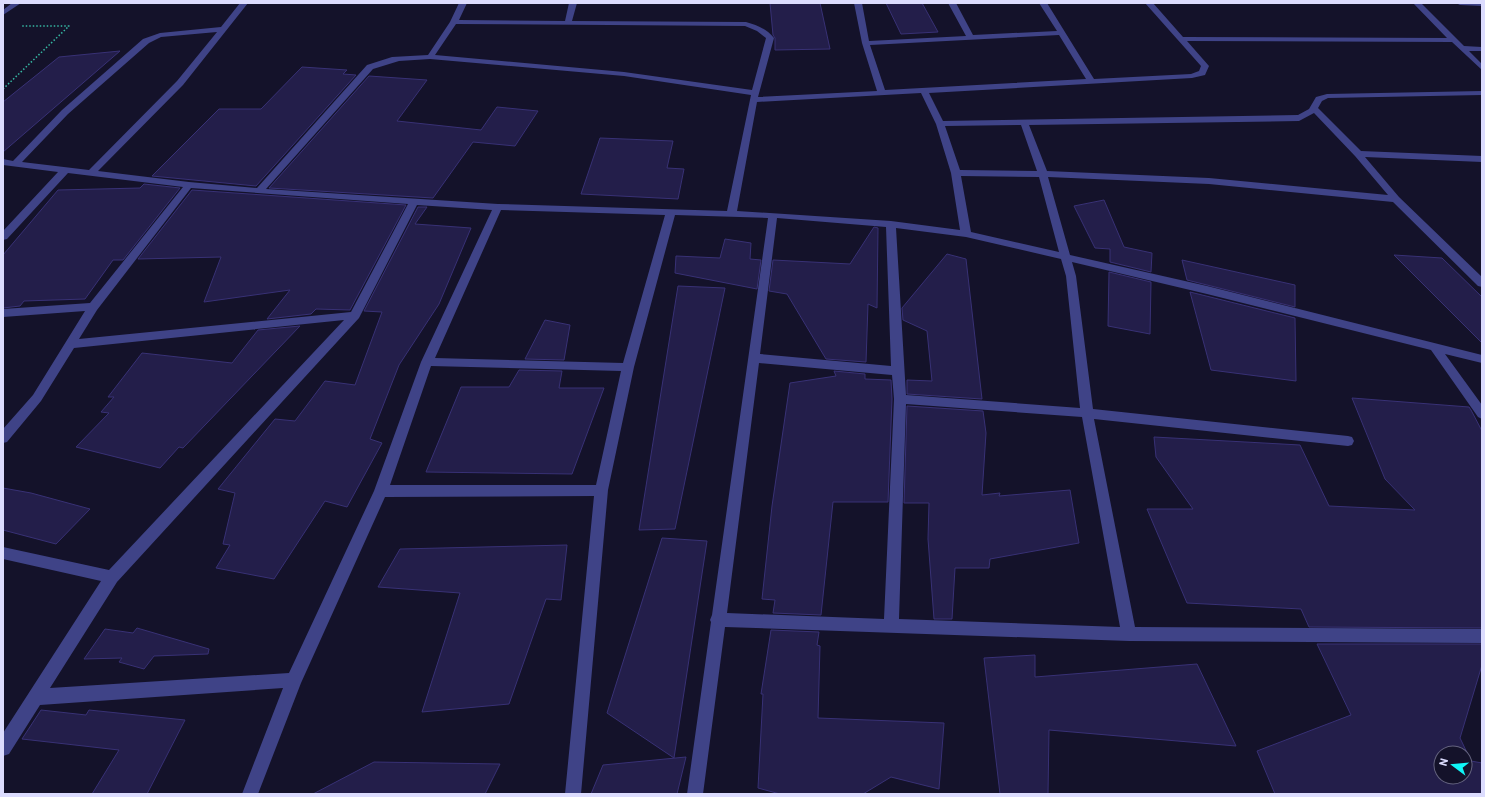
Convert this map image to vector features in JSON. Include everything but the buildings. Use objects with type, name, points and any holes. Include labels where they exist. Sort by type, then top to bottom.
[{"type":"street","points":[[3,13],[17,3]]},
{"type":"street","points":[[92,172],[180,83],[244,3]]},
{"type":"street","points":[[430,57],[454,22],[463,3]]},
{"type":"street","points":[[568,23],[573,3]]},
{"type":"street","points":[[858,3],[866,43],[882,94]]},
{"type":"street","points":[[952,3],[971,38]]},
{"type":"street","points":[[1043,3],[1091,81]]},
{"type":"street","points":[[260,191],[370,67],[383,60],[399,56],[430,57],[624,74],[755,97],[882,94],[1192,76],[1202,72],[1205,66],[1183,39],[1149,3]]},
{"type":"street","points":[[1417,3],[1482,68]]},
{"type":"street","points":[[1460,3],[1482,4]]},
{"type":"street","points":[[454,22],[746,24],[756,27],[766,33],[770,38],[755,97],[732,212]]},
{"type":"street","points":[[16,163],[65,112],[146,41],[160,35],[224,29]]},
{"type":"street","points":[[866,43],[1061,33]]},
{"type":"street","points":[[1183,39],[1455,40]]},
{"type":"street","points":[[1462,48],[1482,49]]},
{"type":"street","points":[[924,91],[940,124],[956,173],[966,234]]},
{"type":"street","points":[[940,124],[1299,118],[1308,115],[1315,109],[1320,99],[1327,96],[1482,93]]},
{"type":"street","points":[[1315,109],[1358,154],[1396,199],[1482,283]]},
{"type":"street","points":[[1024,122],[1043,174],[1071,276],[1087,413],[1129,634]]},
{"type":"street","points":[[1358,154],[1482,159]]},
{"type":"street","points":[[3,162],[189,185],[414,202],[498,207],[732,212],[891,224],[966,234],[1207,290],[1482,359]]},
{"type":"street","points":[[3,237],[65,170]]},
{"type":"street","points":[[956,173],[1043,174],[1209,181],[1396,199]]},
{"type":"street","points":[[3,438],[37,398],[93,307],[189,185]]},
{"type":"street","points":[[3,748],[112,577],[355,315],[414,202]]},
{"type":"street","points":[[250,794],[294,680],[381,491],[428,362],[498,207]]},
{"type":"street","points":[[573,794],[601,490],[628,367],[671,211]]},
{"type":"street","points":[[695,794],[717,620],[773,215]]},
{"type":"street","points":[[891,224],[897,371],[900,399],[891,626]]},
{"type":"street","points":[[3,313],[93,307]]},
{"type":"street","points":[[69,344],[355,315]]},
{"type":"street","points":[[1435,348],[1482,414]]},
{"type":"street","points":[[753,358],[897,371]]},
{"type":"street","points":[[428,362],[628,367]]},
{"type":"street","points":[[900,399],[1087,413],[1348,441]]},
{"type":"street","points":[[381,491],[601,490]]},
{"type":"street","points":[[3,554],[112,577]]},
{"type":"street","points":[[717,620],[1129,634],[1482,636]]},
{"type":"street","points":[[36,697],[294,680]]},
{"type":"path","points":[[3,89],[69,26],[18,26]]}]
